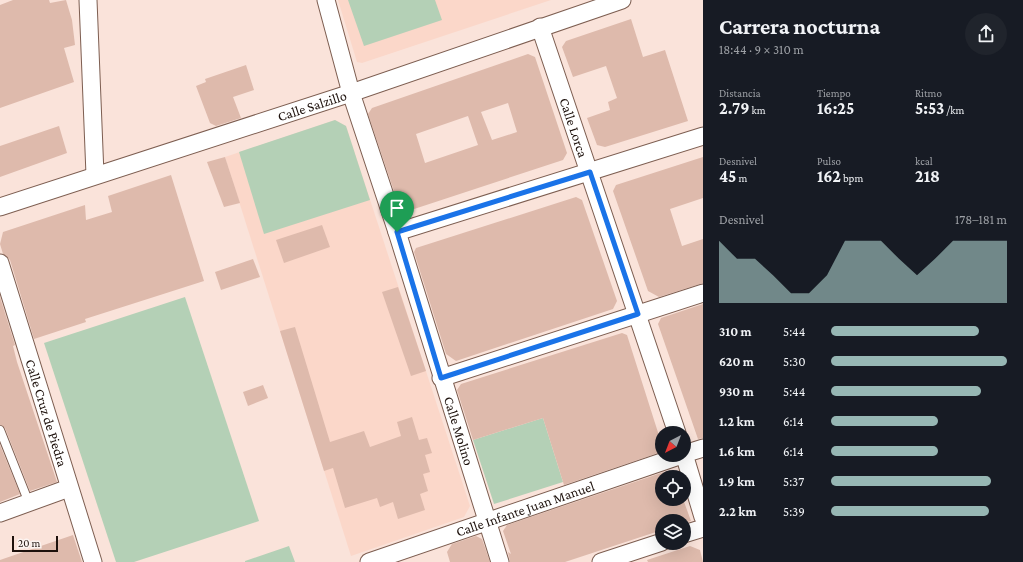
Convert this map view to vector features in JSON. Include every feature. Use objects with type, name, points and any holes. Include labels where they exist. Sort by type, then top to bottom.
[{"type":"street","points":[[88,0],[95,175]]},
{"type":"street","name":"Calle Molino","points":[[326,0],[352,93],[500,562]]},
{"type":"street","name":"Calle Salzillo","points":[[0,207],[352,93],[622,0]]},
{"type":"street","name":"Calle Lorca","points":[[540,27],[675,426]]},
{"type":"street","points":[[397,232],[703,136]]},
{"type":"street","name":"Calle Cruz de Piedra","points":[[0,263],[93,562]]},
{"type":"street","points":[[441,378],[703,293]]},
{"type":"street","name":"Calle Infante Juan Manuel","points":[[691,452],[703,448]]},
{"type":"street","name":"Calle Infante Juan Manuel","points":[[369,562],[659,462]]},
{"type":"street","points":[[686,462],[703,517]]},
{"type":"street","points":[[0,514],[69,488]]},
{"type":"street","points":[[691,532],[703,528]]},
{"type":"street","points":[[601,562],[655,544]]},
{"type":"lane","points":[[0,430],[29,503]]},
{"type":"shaded area","points":[[338,0],[551,0],[362,63],[357,62]]},
{"type":"shaded area","points":[[335,120],[346,126],[470,506],[464,517],[351,556],[225,157]]},
{"type":"green space","points":[[348,0],[435,0],[442,20],[364,46]]},
{"type":"green space","points":[[335,120],[346,126],[370,200],[264,234],[239,152]]},
{"type":"green space","points":[[185,297],[259,521],[134,562],[116,562],[44,343]]},
{"type":"green space","points":[[543,418],[563,482],[494,504],[473,440]]},
{"type":"green space","points":[[289,546],[295,562],[245,562],[245,561]]},
{"type":"building","points":[[13,0],[49,0],[50,3],[66,0],[72,20],[75,45],[64,48],[74,82],[0,108],[0,5]]},
{"type":"building","points":[[631,19],[643,57],[665,50],[688,121],[605,147],[597,145],[587,118],[610,110],[608,102],[617,98],[606,66],[573,77],[562,47],[566,41]]},
{"type":"building","points":[[528,54],[535,57],[567,153],[563,160],[405,212],[400,209],[368,114],[372,108]],"holes":[[[508,103],[517,132],[492,140],[481,112]],[[468,116],[478,145],[425,163],[416,134]]]},
{"type":"building","points":[[246,65],[254,90],[233,97],[241,118],[216,126],[210,123],[196,86],[206,82],[205,79]]},
{"type":"building","points":[[59,126],[67,153],[0,177],[0,146]]},
{"type":"building","points":[[225,157],[240,203],[224,207],[207,162]]},
{"type":"building","points":[[703,157],[703,198],[670,209],[682,246],[703,239],[703,283],[659,297],[648,291],[613,191],[616,185]]},
{"type":"building","points":[[171,175],[204,281],[85,319],[86,322],[34,339],[10,260],[3,254],[0,244],[3,232],[85,205],[86,220],[112,212],[108,196]]},
{"type":"building","points":[[576,197],[582,200],[617,301],[613,309],[456,361],[446,354],[414,252],[416,248]]},
{"type":"building","points":[[322,225],[330,247],[284,263],[276,240]]},
{"type":"building","points":[[253,259],[260,277],[221,290],[215,272]]},
{"type":"building","points":[[398,287],[426,371],[411,376],[382,292]]},
{"type":"building","points":[[0,297],[15,345],[13,346],[17,362],[57,482],[30,491],[5,428],[0,425]]},
{"type":"building","points":[[703,304],[703,438],[698,439],[658,324],[661,318]]},
{"type":"building","points":[[295,327],[330,442],[364,431],[370,447],[401,436],[397,422],[412,417],[419,440],[427,438],[432,453],[425,455],[430,472],[423,474],[428,491],[420,494],[425,510],[398,519],[393,502],[380,507],[377,498],[345,508],[333,468],[324,471],[280,331]]},
{"type":"building","points":[[622,333],[627,335],[656,426],[655,454],[564,485],[543,418],[473,440],[457,390],[461,384]]},
{"type":"building","points":[[263,385],[268,398],[248,406],[243,392]]},
{"type":"building","points":[[0,445],[20,494],[0,502]]},
{"type":"building","points":[[655,475],[655,506],[686,506],[688,514],[655,514],[655,532],[565,562],[510,562],[508,552],[511,554],[503,531],[507,525]]},
{"type":"building","points":[[73,535],[82,562],[0,562],[0,560]]},
{"type":"building","points":[[476,536],[482,539],[490,562],[450,562],[447,552],[452,544]]},
{"type":"building","points":[[691,546],[700,550],[703,562],[648,562],[647,560],[678,550],[691,550]]},
{"type":"route","points":[[590,172],[638,314],[441,378],[397,232],[590,172]]}]
